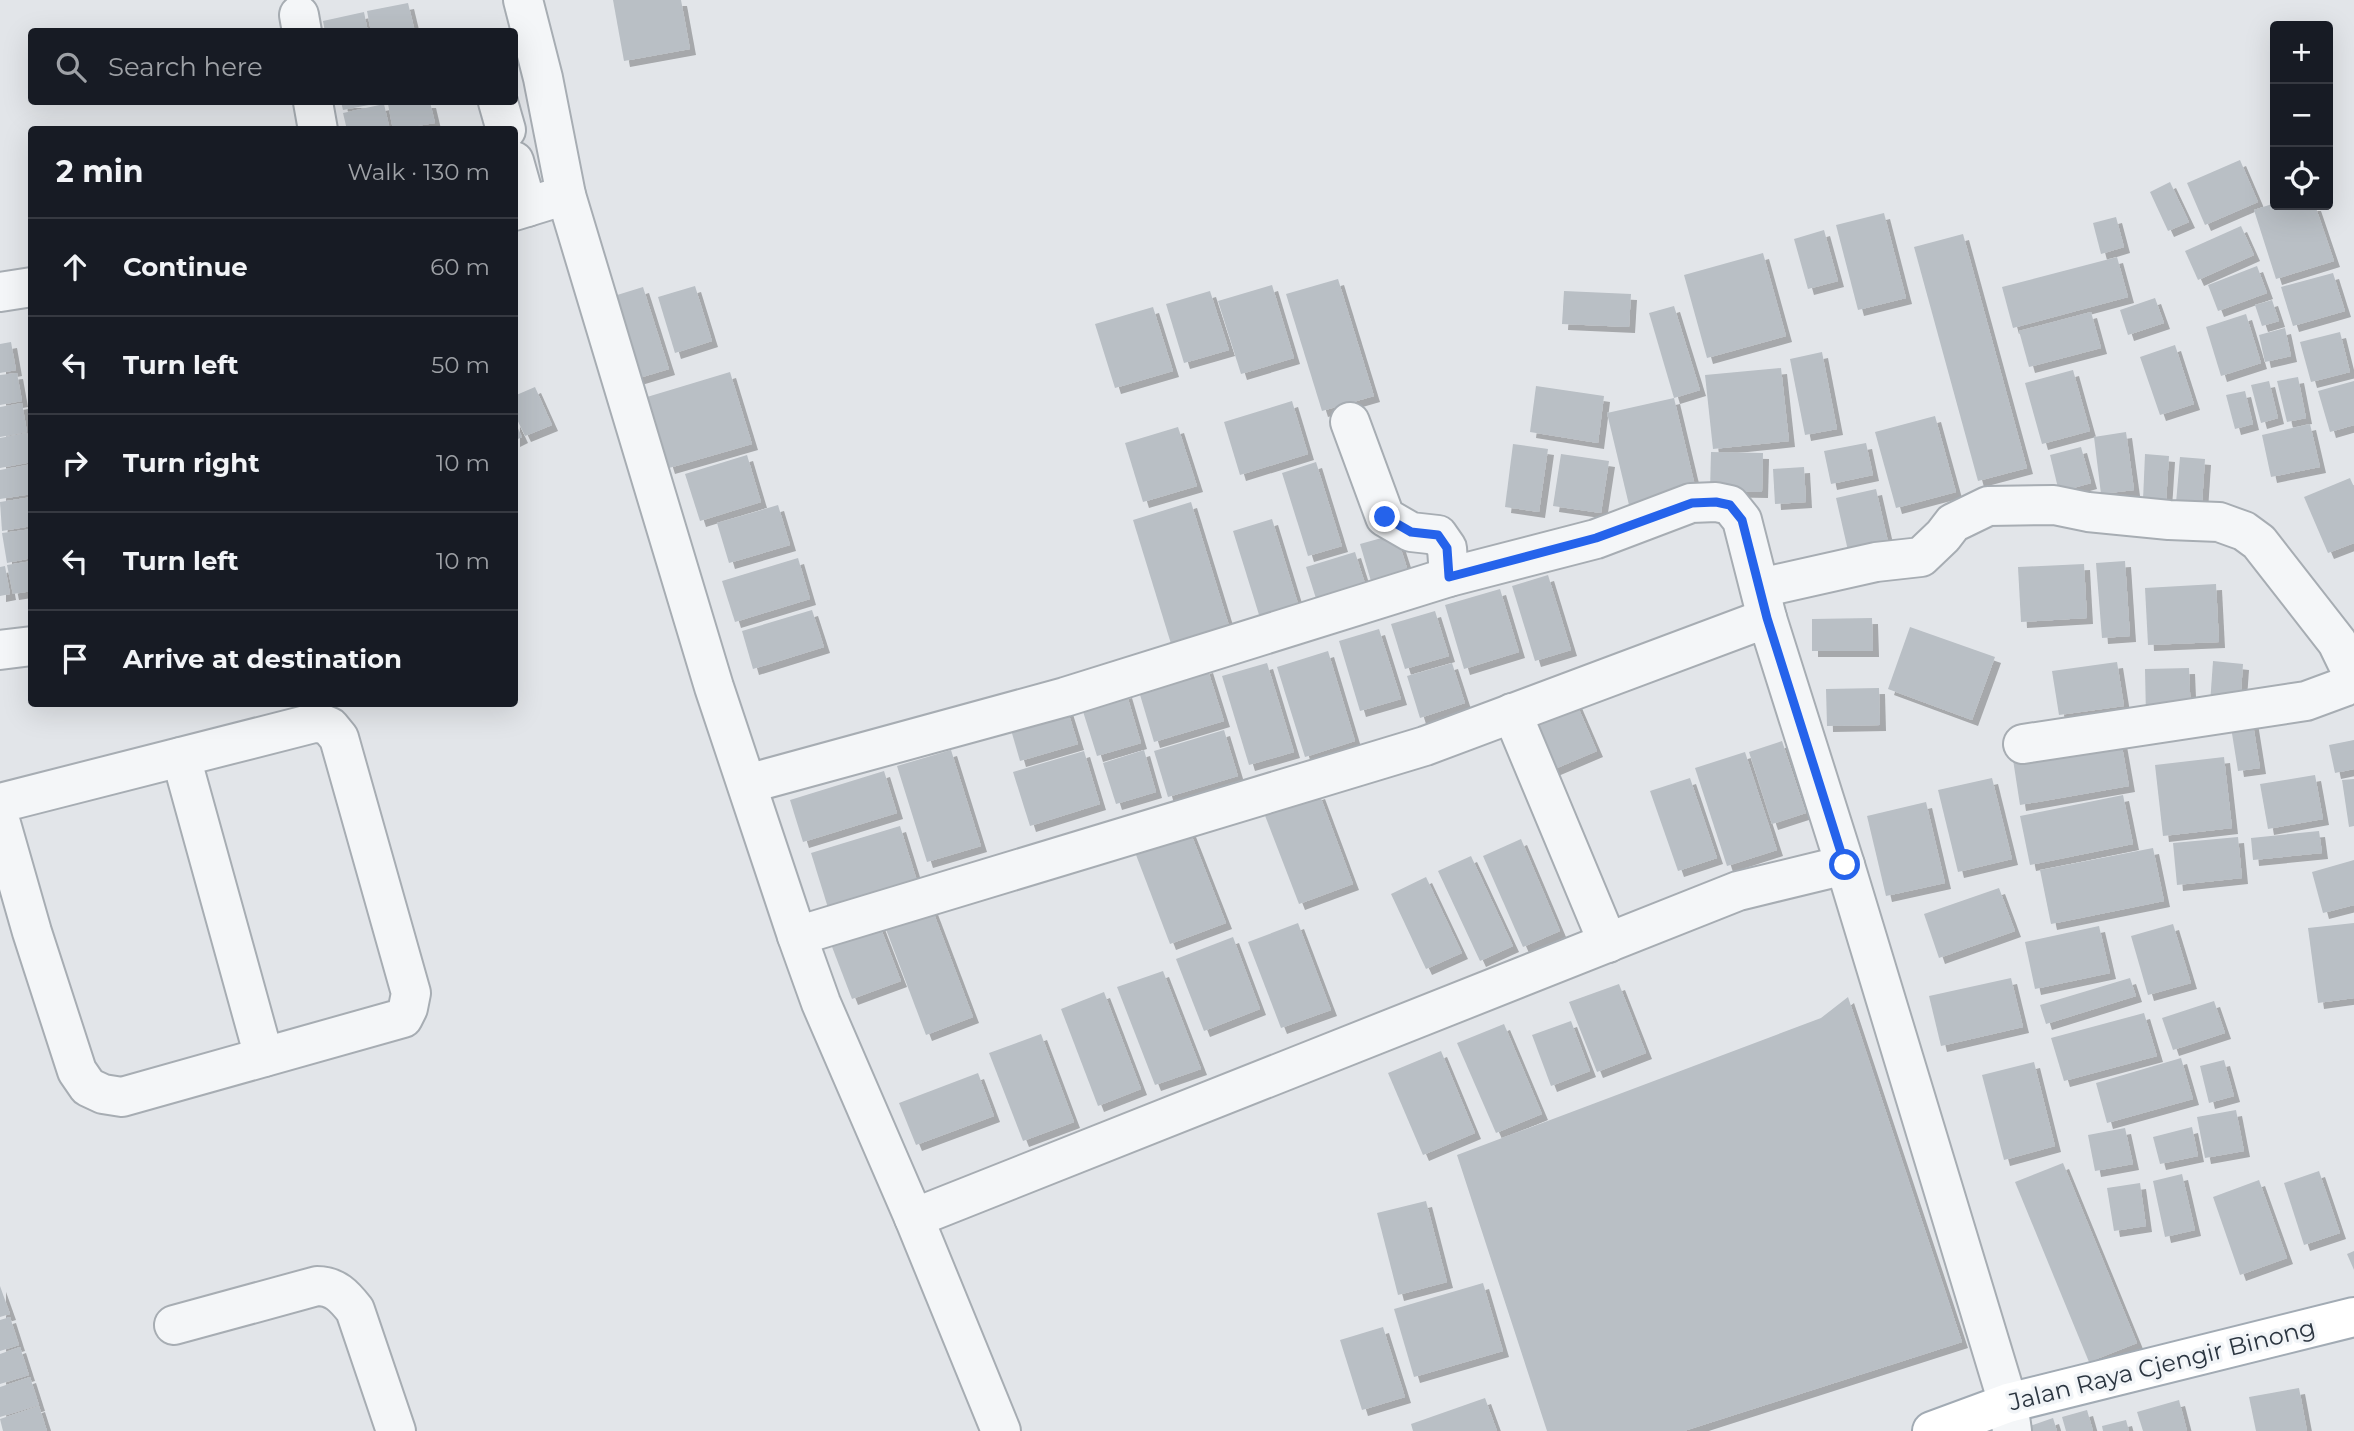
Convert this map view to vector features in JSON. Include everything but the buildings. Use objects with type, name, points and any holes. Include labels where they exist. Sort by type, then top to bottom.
[{"type":"main road","name":"Jalan Raya Cjengir Binong","points":[[1932,1431],[2010,1417],[2354,1317]]},
{"type":"street","points":[[523,0],[566,195],[714,687],[797,936],[821,1003],[914,1218],[1001,1431]]},
{"type":"street","points":[[314,105],[317,126]]},
{"type":"street","points":[[499,105],[505,126]]},
{"type":"street","points":[[518,188],[521,209],[566,195]]},
{"type":"street","points":[[0,292],[28,288]]},
{"type":"street","points":[[1350,422],[1385,517],[1411,532],[1438,535],[1447,548],[1449,577]]},
{"type":"street","points":[[747,784],[1065,697],[1449,577],[1596,538],[1692,503],[1716,502],[1730,505],[1742,520],[1763,603],[1845,865],[2010,1417]]},
{"type":"street","points":[[797,936],[1425,746],[1512,713],[1763,603],[1876,562],[1921,557],[1953,523],[1988,506],[2054,505],[2088,512],[2156,519],[2220,522],[2244,531],[2259,542],[2337,642],[2354,675],[2344,687],[2305,701],[2023,744]]},
{"type":"street","points":[[0,650],[28,646]]},
{"type":"street","points":[[1512,713],[1608,943]]},
{"type":"street","points":[[0,803],[318,722],[330,727],[339,737],[411,993],[408,1008],[403,1018],[264,1058],[122,1097],[103,1094],[88,1087],[77,1072],[32,932],[0,820]]},
{"type":"street","points":[[181,757],[264,1058]]},
{"type":"street","points":[[914,1218],[1738,891],[1845,865]]},
{"type":"street","points":[[174,1325],[317,1286],[330,1286],[344,1296],[355,1310],[396,1431]]},
{"type":"route","points":[[1385,517],[1411,532],[1438,535],[1447,548],[1449,577],[1596,538],[1692,503],[1716,502],[1730,505],[1742,520],[1767,618],[1845,865]]}]
